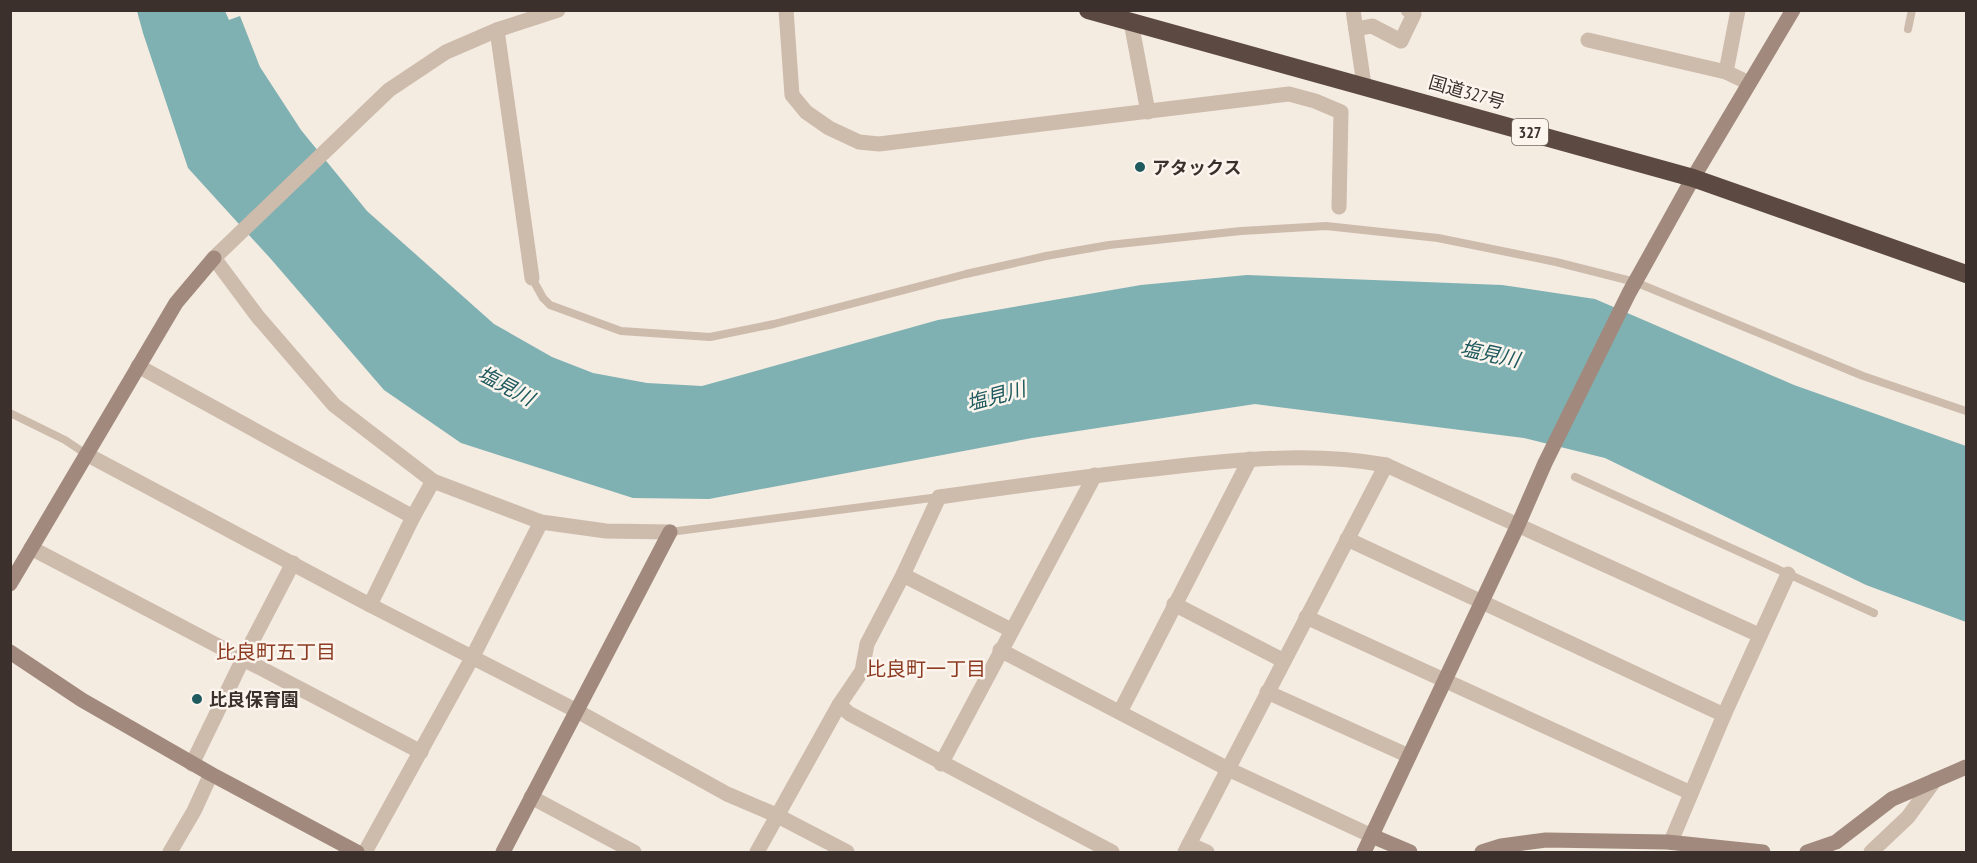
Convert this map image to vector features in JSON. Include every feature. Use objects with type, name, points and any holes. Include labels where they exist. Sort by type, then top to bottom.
[{"type":"highway","name":"国道327号","points":[[1088,10],[1693,178],[1966,274]]},
{"type":"street","points":[[10,584],[176,303],[214,258],[389,90],[446,52],[497,30],[558,10]]},
{"type":"street","points":[[786,10],[792,95],[806,112],[829,128],[859,142],[879,144],[1289,94],[1315,101],[1341,112],[1339,207]]},
{"type":"street","points":[[1353,10],[1364,85]]},
{"type":"street","points":[[1356,29],[1372,26],[1401,40],[1414,14],[1407,10]]},
{"type":"street","points":[[1726,72],[1738,10]]},
{"type":"street","points":[[1364,852],[1545,463],[1632,287],[1693,178],[1793,10]]},
{"type":"street","points":[[1131,22],[1148,112]]},
{"type":"street","points":[[497,30],[532,278]]},
{"type":"street","points":[[1588,40],[1726,72],[1749,83]]},
{"type":"street","points":[[214,258],[258,317],[334,405],[432,482],[541,522],[606,531],[670,532],[503,852]]},
{"type":"street","points":[[138,366],[412,517]]},
{"type":"street","points":[[86,454],[370,605],[577,711],[727,794],[776,815],[847,852]]},
{"type":"street","points":[[1120,712],[1250,459]]},
{"type":"street","points":[[757,852],[839,705],[862,671],[867,644],[903,575],[939,497],[1095,475],[1250,459],[1351,459],[1386,465],[1759,635]]},
{"type":"street","points":[[1207,852],[1187,848],[1386,465]]},
{"type":"street","points":[[941,764],[1095,475]]},
{"type":"street","points":[[370,605],[412,517],[432,482]]},
{"type":"street","points":[[365,852],[472,658],[541,522]]},
{"type":"street","points":[[1347,539],[1724,716]]},
{"type":"street","points":[[32,548],[421,752]]},
{"type":"street","points":[[192,764],[293,563]]},
{"type":"street","points":[[1674,842],[1672,839],[1691,793],[1759,635],[1788,574]]},
{"type":"street","points":[[903,575],[1011,630]]},
{"type":"street","points":[[1174,604],[1284,660]]},
{"type":"street","points":[[1306,617],[1691,793]]},
{"type":"street","points":[[1000,650],[1228,769],[1410,852]]},
{"type":"street","points":[[10,652],[82,700],[192,764],[357,852]]},
{"type":"street","points":[[1268,692],[1409,756]]},
{"type":"street","points":[[839,705],[850,714],[941,764],[1112,852]]},
{"type":"street","points":[[1807,852],[1836,842],[1892,799],[1966,767]]},
{"type":"street","points":[[170,852],[194,811],[211,774]]},
{"type":"street","points":[[1870,852],[1908,817],[1935,780]]},
{"type":"street","points":[[531,797],[634,852]]},
{"type":"street","points":[[1482,852],[1501,846],[1546,840],[1674,842],[1763,852]]},
{"type":"lane","points":[[1908,28],[1912,10]]},
{"type":"lane","points":[[532,278],[543,298],[550,305],[621,331],[710,336],[774,324],[966,274],[1046,256],[1109,245],[1241,231],[1326,226],[1438,238],[1556,262],[1632,287],[1863,376],[1966,411]]},
{"type":"lane","points":[[10,413],[65,440],[86,454]]},
{"type":"lane","points":[[1575,477],[1874,613]]},
{"type":"lane","points":[[670,532],[939,497]]},
{"type":"water","name":"塩見川","points":[[137,11],[225,11],[229,20],[240,16],[260,67],[301,130],[367,211],[494,324],[552,357],[593,373],[647,383],[702,386],[938,320],[1141,285],[1247,275],[1502,285],[1595,299],[1794,385],[1966,446],[1966,622],[1866,585],[1605,458],[1524,438],[1255,404],[1032,438],[709,499],[633,498],[461,443],[384,390],[270,258],[188,168]]},
{"type":"place","name":"アタックス","points":[[1140,167]]},
{"type":"place","name":"比良保育園","points":[[197,699]]},
{"type":"district","name":"比良町五丁目","points":[[276,652]]},
{"type":"district","name":"比良町一丁目","points":[[926,669]]}]
